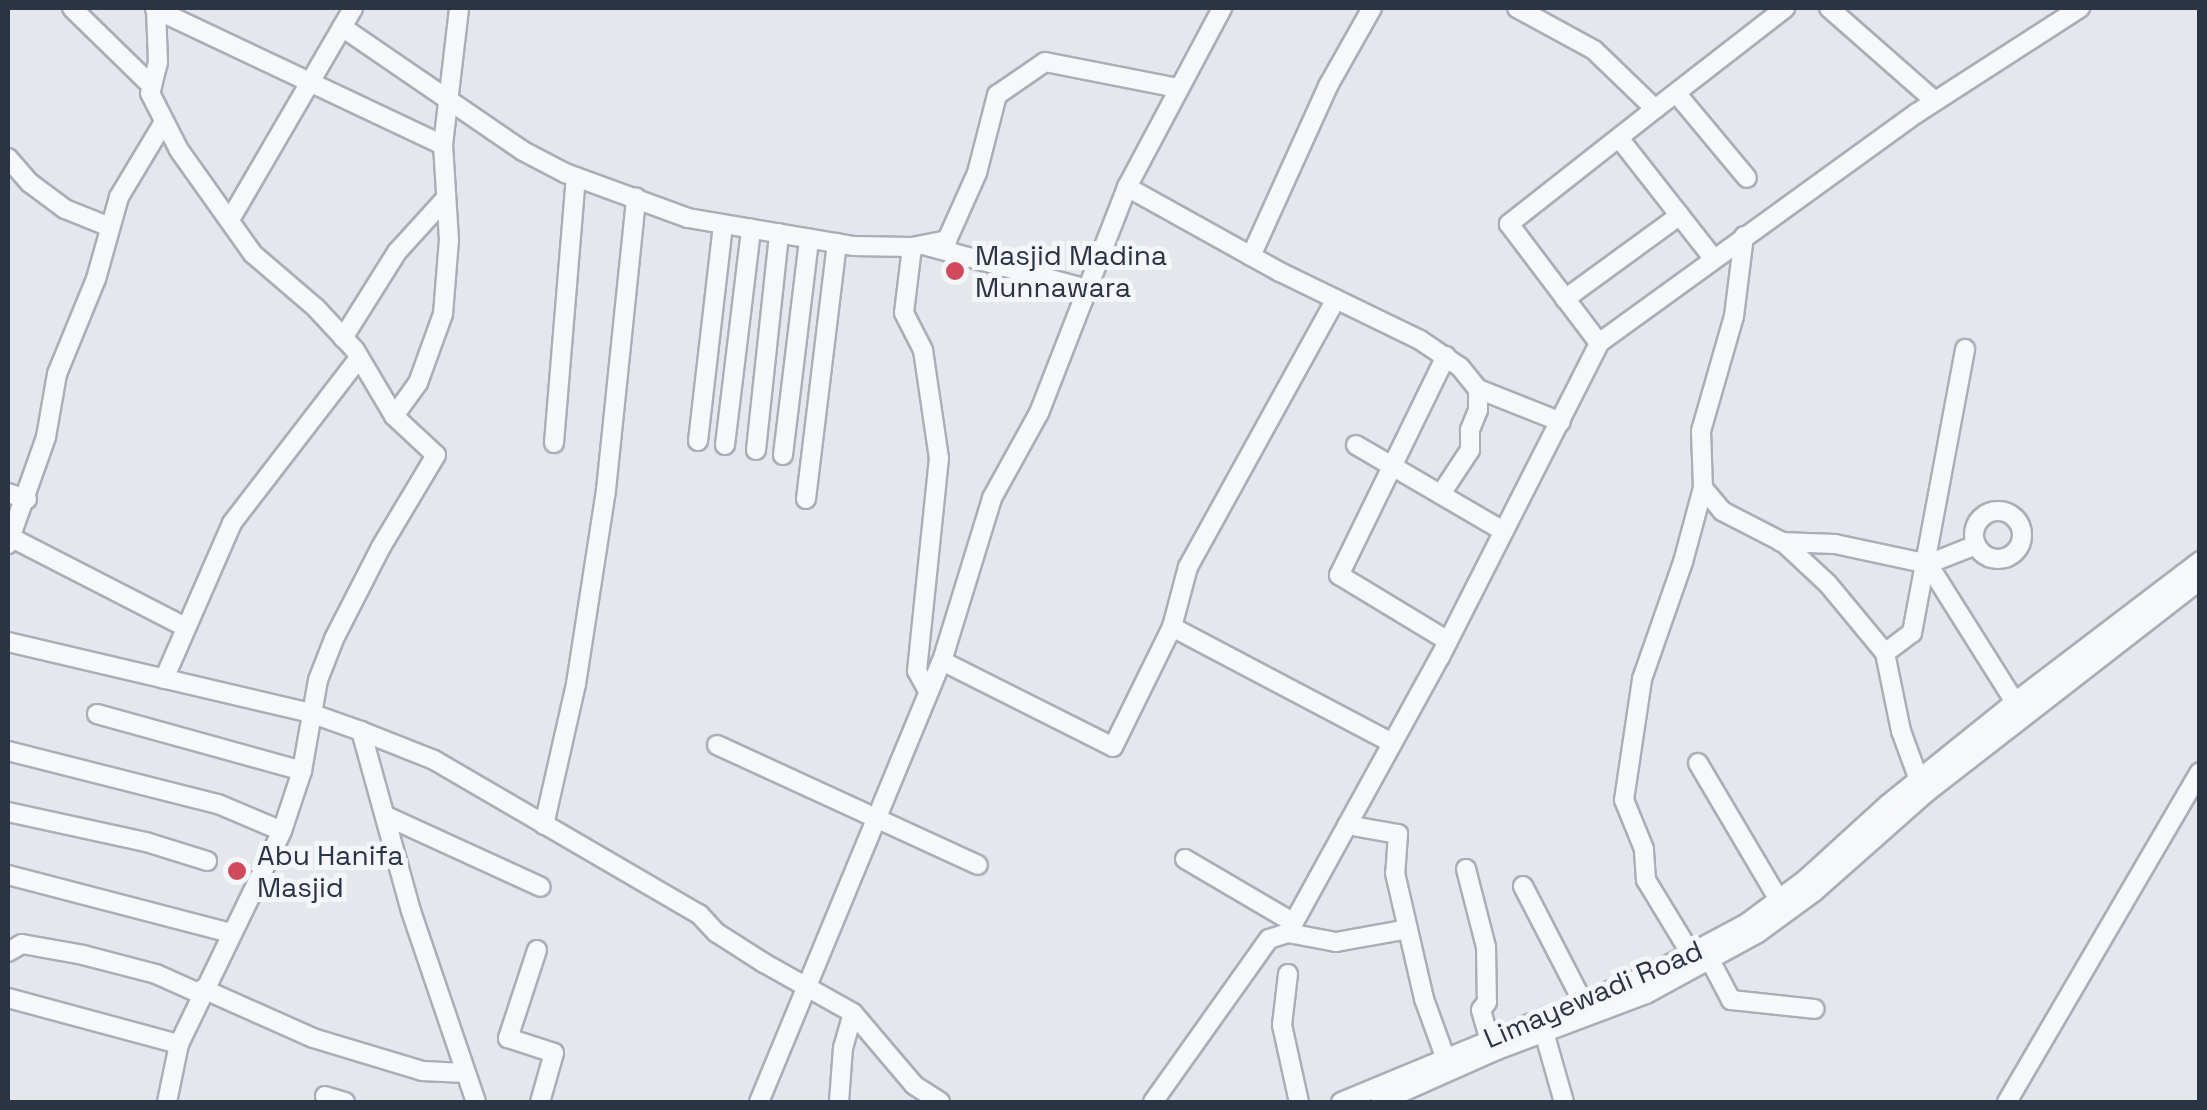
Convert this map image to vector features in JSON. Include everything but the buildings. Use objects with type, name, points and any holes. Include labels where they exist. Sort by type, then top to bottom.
[{"type":"street","points":[[72,8],[152,86]]},
{"type":"street","points":[[167,1102],[179,1044],[282,831],[302,770],[310,713],[334,640],[381,547],[436,455],[394,416],[343,338],[253,254],[179,150],[150,93],[158,62],[156,8],[444,146]]},
{"type":"street","points":[[230,218],[353,8]]},
{"type":"street","points":[[394,416],[418,383],[443,314],[444,146],[459,8]]},
{"type":"street","points":[[759,1102],[942,661],[992,498],[1039,413],[1084,288],[1127,187],[1222,8]]},
{"type":"street","points":[[1251,256],[1328,86],[1372,8]]},
{"type":"street","points":[[1517,8],[1594,50],[1656,109]]},
{"type":"street","points":[[1599,343],[1509,224],[1785,8]]},
{"type":"street","points":[[1829,8],[1934,101]]},
{"type":"street","points":[[1152,1102],[1270,938],[1291,928],[1448,641],[1599,343],[1934,101],[2078,8]]},
{"type":"street","points":[[342,27],[523,151],[576,176],[688,218],[837,243],[917,246],[1084,288]]},
{"type":"street","points":[[917,246],[947,240],[961,216],[997,95],[1045,62],[1178,88]]},
{"type":"street","points":[[1678,94],[1746,178]]},
{"type":"street","points":[[164,122],[119,197],[96,279],[57,374],[46,437],[9,541],[185,627]]},
{"type":"street","points":[[1619,138],[1714,258]]},
{"type":"street","points":[[8,158],[30,183],[66,209],[110,228]]},
{"type":"street","points":[[554,442],[576,176]]},
{"type":"street","points":[[1127,187],[1446,356],[1478,390],[1560,422]]},
{"type":"street","points":[[343,338],[397,252],[446,198]]},
{"type":"street","points":[[544,826],[576,684],[606,490],[636,198]]},
{"type":"street","points":[[1565,299],[1680,215]]},
{"type":"street","points":[[698,441],[723,224]]},
{"type":"street","points":[[725,446],[751,229]]},
{"type":"street","points":[[756,450],[779,233]]},
{"type":"street","points":[[1691,954],[1646,880],[1644,849],[1624,800],[1642,678],[1703,488],[1701,431],[1734,316],[1744,236]]},
{"type":"street","points":[[783,455],[810,238]]},
{"type":"street","points":[[806,500],[837,243]]},
{"type":"street","points":[[917,246],[904,313],[923,350],[939,458],[916,671],[928,691]]},
{"type":"street","points":[[942,661],[1113,747],[1172,627],[1188,568],[1336,299]]},
{"type":"street","points":[[1884,653],[1912,633],[1928,564],[1965,349]]},
{"type":"street","points":[[1446,356],[1339,575],[1448,641]]},
{"type":"street","points":[[164,679],[232,523],[359,358]]},
{"type":"street","points":[[1440,494],[1470,450],[1478,390]]},
{"type":"street","points":[[1356,445],[1503,531]]},
{"type":"street","points":[[1703,488],[1722,511],[1781,542],[1828,584],[1884,653],[1901,731],[1923,786]]},
{"type":"street","points":[[8,493],[27,499]]},
{"type":"street","points":[[1781,542],[1835,544],[1928,564],[1976,544]]},
{"type":"street","points":[[1923,786],[2015,702],[2200,561]]},
{"type":"street","points":[[1928,564],[2015,702]]},
{"type":"street","points":[[1923,786],[2200,580]]},
{"type":"street","points":[[1172,627],[1392,743]]},
{"type":"street","points":[[8,642],[310,713],[434,760],[700,914],[716,933],[804,988],[853,1013],[914,1085],[940,1102]]},
{"type":"street","points":[[96,714],[302,770]]},
{"type":"street","points":[[361,731],[412,911],[476,1102]]},
{"type":"street","points":[[717,745],[978,865]]},
{"type":"street","points":[[8,751],[202,800],[282,831]]},
{"type":"street","points":[[1698,763],[1779,900]]},
{"type":"street","points":[[2007,1102],[2200,772]]},
{"type":"street","name":"Limayewadi Road","points":[[1380,1102],[1489,1038],[1691,954],[1779,900],[1923,786]]},
{"type":"street","name":"Limayewadi Road","points":[[1341,1102],[1646,994],[1712,962],[1814,892],[1923,786]]},
{"type":"street","points":[[8,812],[146,842],[207,861]]},
{"type":"street","points":[[386,816],[541,887]]},
{"type":"street","points":[[1347,825],[1398,834],[1394,873],[1424,999],[1447,1064]]},
{"type":"street","points":[[1185,858],[1291,928],[1336,942],[1408,929]]},
{"type":"street","points":[[1466,869],[1486,947],[1488,1002],[1481,1010],[1489,1038]]},
{"type":"street","points":[[8,874],[232,934]]},
{"type":"street","points":[[1523,886],[1583,1002]]},
{"type":"street","points":[[12,946],[156,974],[313,1038],[422,1072],[466,1073]]},
{"type":"street","points":[[536,950],[508,1038],[554,1053],[540,1102]]},
{"type":"street","points":[[1712,962],[1731,1000],[1815,1009]]},
{"type":"street","points":[[1288,974],[1282,1025],[1298,1102]]},
{"type":"street","points":[[8,998],[179,1044]]},
{"type":"street","points":[[839,1102],[843,1048],[853,1013]]},
{"type":"street","points":[[1544,1032],[1564,1102]]},
{"type":"street","points":[[325,1096],[345,1102]]},
{"type":"place","name":"Masjid Madina Munnawara","points":[[955,271]]},
{"type":"place","name":"Abu Hanifa Masjid","points":[[237,871]]}]
